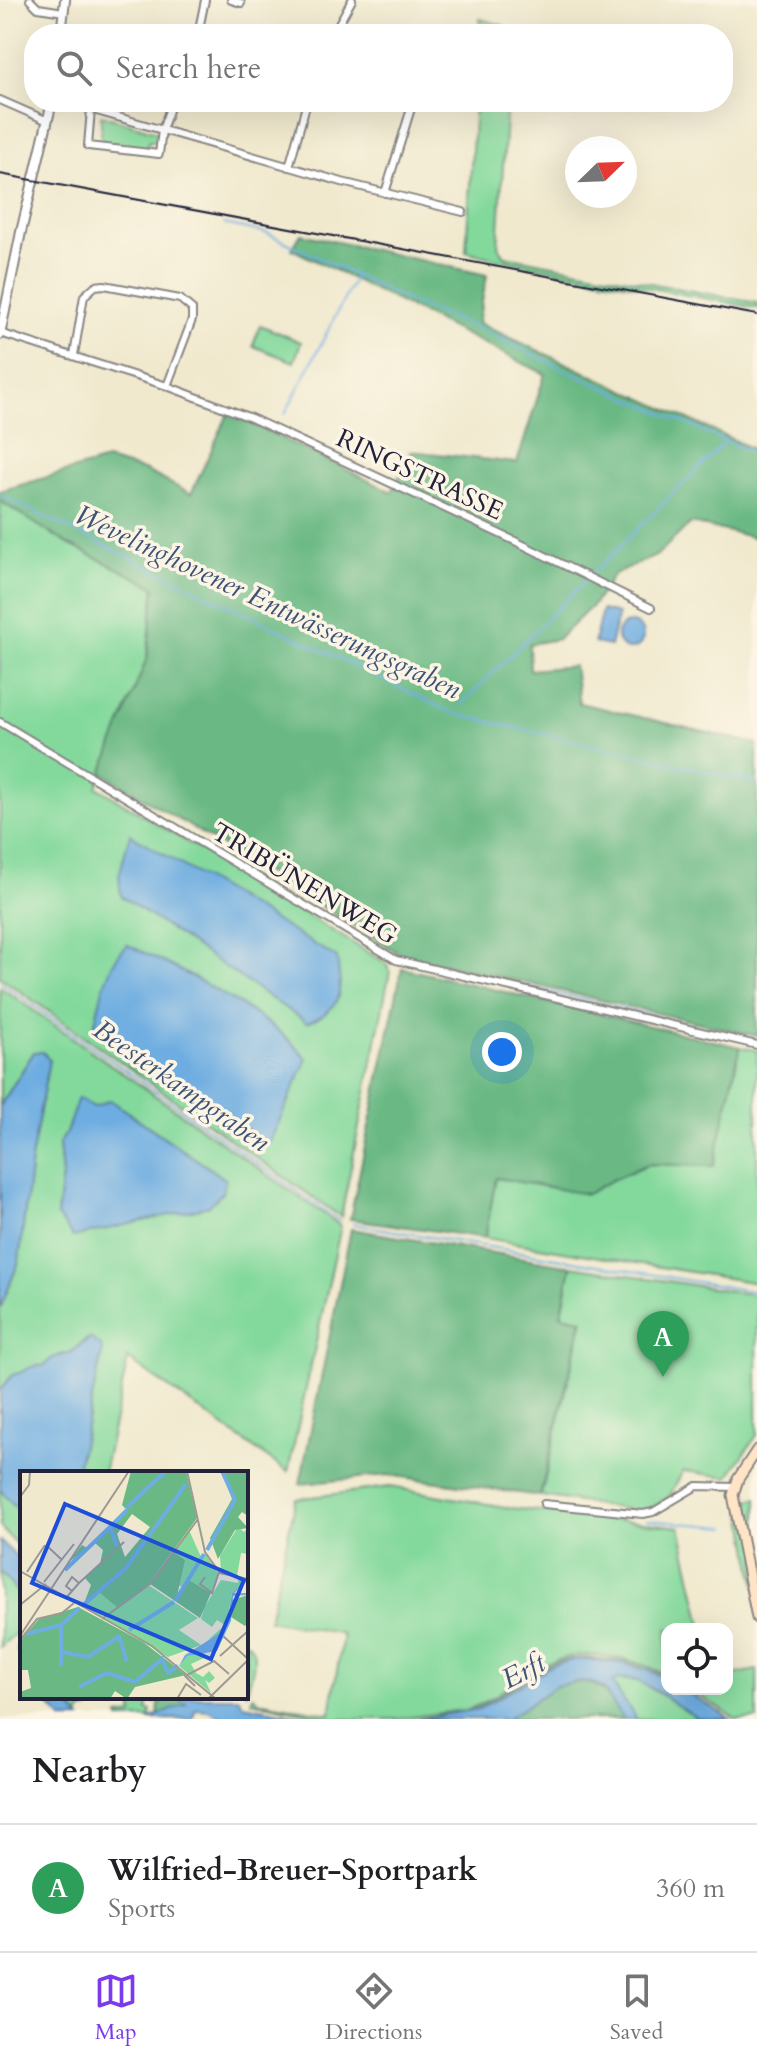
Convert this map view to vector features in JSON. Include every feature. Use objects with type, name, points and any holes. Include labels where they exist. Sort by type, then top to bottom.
[{"type":"main road","points":[[757,1450],[735,1487],[734,1504],[757,1618]]},
{"type":"street","points":[[30,0],[38,8],[64,12]]},
{"type":"street","points":[[62,24],[65,0]]},
{"type":"street","points":[[200,24],[205,0]]},
{"type":"street","points":[[231,0],[241,3]]},
{"type":"street","points":[[339,24],[352,0]]},
{"type":"street","points":[[0,100],[24,110]]},
{"type":"street","points":[[27,112],[48,121]]},
{"type":"street","points":[[0,334],[50,112]]},
{"type":"street","points":[[91,112],[88,146],[159,154],[168,112]]},
{"type":"street","points":[[101,112],[289,167],[463,212]]},
{"type":"street","points":[[289,167],[304,112]]},
{"type":"street","points":[[385,193],[410,112]]},
{"type":"street","points":[[74,355],[84,296],[92,287],[104,285],[183,300],[191,307],[192,320],[167,386]]},
{"type":"street","name":"RINGSTRASSE","points":[[0,334],[215,402],[515,541],[651,608]]},
{"type":"street","name":"TRIBÜNENWEG","points":[[0,722],[396,960],[757,1045]]},
{"type":"street","points":[[544,1504],[643,1514],[653,1512],[697,1486],[735,1487]]},
{"type":"green space","points":[[480,19],[498,24],[480,24]]},
{"type":"green space","points":[[474,112],[506,112],[498,246],[505,256],[757,303],[757,308],[496,259],[466,251]]},
{"type":"green space","points":[[101,115],[160,133],[159,142],[149,141],[146,150],[101,146]]},
{"type":"green space","points":[[301,234],[487,275],[478,323],[757,451],[757,538],[691,523],[656,556],[614,574],[594,604],[558,639],[529,644],[530,670],[574,666],[579,703],[757,744],[757,1036],[400,954],[102,773],[147,658],[155,587],[68,544],[0,501],[0,491],[106,460],[146,471],[191,494],[229,412],[392,492],[411,451],[517,463],[545,374],[292,249]]},
{"type":"green space","points":[[260,325],[301,342],[294,362],[253,346]]},
{"type":"green space","points":[[0,501],[68,544],[155,586],[147,658],[97,787],[387,964],[390,971],[341,1217],[0,977]],"holes":[[[128,946],[224,995],[272,1027],[306,1059],[269,1143]]]},
{"type":"green space","points":[[402,968],[740,1047],[714,1166],[648,1164],[587,1194],[496,1178],[485,1238],[350,1219]]},
{"type":"green space","points":[[0,987],[341,1226],[288,1472],[128,1359],[103,1471],[76,1471],[102,1352],[86,1339],[70,1353],[60,1355],[44,1366],[12,1375],[0,1391],[0,1309],[19,1261],[31,1160],[49,1060],[34,1052],[0,1106]],"holes":[[[78,1099],[94,1108],[111,1101],[225,1179],[57,1216],[62,1176],[59,1144]]]},
{"type":"green space","points":[[740,1047],[757,1050],[757,1283],[485,1238],[496,1177],[587,1194],[649,1164],[713,1166]]},
{"type":"green space","points":[[351,1229],[571,1266],[561,1315],[582,1319],[540,1496],[388,1475],[300,1484]]},
{"type":"green space","points":[[571,1266],[757,1295],[757,1435],[728,1477],[683,1471],[669,1497],[644,1512],[541,1496],[583,1319],[562,1315]]},
{"type":"green space","points":[[390,1487],[511,1508],[680,1527],[702,1623],[661,1623],[661,1672],[639,1663],[608,1656],[576,1656],[546,1664],[486,1701],[465,1710],[471,1709],[452,1714],[436,1714],[463,1710],[397,1719],[335,1719],[251,1701],[253,1695],[258,1701],[330,1714],[343,1634],[269,1620],[296,1499]]},
{"type":"green space","points":[[0,1490],[20,1511],[20,1548],[0,1527]]},
{"type":"green space","points":[[757,1498],[757,1592],[741,1502]]},
{"type":"green space","points":[[0,1571],[20,1596],[20,1629],[0,1647]]},
{"type":"green space","points":[[20,1629],[20,1657],[17,1650]]},
{"type":"green space","points":[[248,1643],[254,1658],[248,1687]]},
{"type":"green space","points":[[581,1659],[553,1665],[514,1686],[550,1664]]},
{"type":"green space","points":[[596,1659],[615,1660],[636,1664],[661,1675],[626,1663]]},
{"type":"green space","points":[[757,1670],[757,1719],[736,1719],[698,1695],[733,1695],[733,1675]]},
{"type":"green space","points":[[614,1679],[639,1681],[700,1719],[636,1719],[612,1682]]},
{"type":"green space","points":[[575,1682],[600,1688],[623,1719],[507,1719],[556,1686]]},
{"type":"green space","points":[[514,1686],[486,1704],[471,1709],[482,1704]]},
{"type":"green space","points":[[63,1699],[92,1699],[89,1701],[90,1709],[82,1711],[79,1717]]},
{"type":"green space","points":[[127,1699],[155,1699],[155,1703],[149,1702],[147,1710],[151,1711],[151,1718],[120,1719],[119,1716],[133,1714]]},
{"type":"green space","points":[[165,1699],[179,1699],[188,1704],[158,1717],[159,1704]]},
{"type":"water","points":[[602,610],[618,614],[610,646],[594,643]]},
{"type":"water","points":[[630,623],[639,627],[643,636],[639,645],[630,649],[621,645],[617,636],[621,627]]},
{"type":"water","points":[[130,834],[337,958],[339,990],[334,1006],[307,1023],[121,896],[119,876]]},
{"type":"water","points":[[128,945],[198,980],[249,1011],[292,1043],[307,1059],[269,1144],[94,1027],[109,972],[120,952]]},
{"type":"water","points":[[34,1052],[43,1052],[49,1060],[31,1160],[19,1261],[0,1309],[0,1106]]},
{"type":"water","points":[[78,1098],[94,1107],[110,1100],[225,1179],[223,1192],[209,1206],[73,1237],[57,1216],[62,1176],[59,1144]]},
{"type":"water","points":[[90,1338],[101,1346],[102,1352],[76,1471],[20,1471],[20,1511],[0,1490],[0,1391],[12,1375],[35,1366],[44,1366],[52,1358],[70,1353]]},
{"type":"water","points":[[0,1541],[20,1560],[20,1596],[0,1571]]},
{"type":"water","points":[[577,1659],[645,1669],[661,1676],[661,1694],[633,1680],[612,1682],[636,1719],[623,1719],[603,1688],[594,1683],[575,1682],[556,1686],[507,1719],[418,1719],[479,1709],[553,1665]]},
{"type":"water","points":[[662,1695],[692,1695],[730,1719],[698,1718]]},
{"type":"water","points":[[44,1699],[63,1699],[81,1719],[62,1719]]},
{"type":"water","points":[[178,1699],[240,1699],[244,1705],[317,1719],[225,1719],[208,1710],[196,1709],[192,1719],[148,1719],[187,1704]]},
{"type":"waterway","points":[[224,224],[267,233],[417,305],[481,329],[569,372],[726,441]]},
{"type":"waterway","points":[[285,414],[356,276]]},
{"type":"waterway","points":[[593,573],[726,441],[757,455]]},
{"type":"waterway","name":"Wevelinghovener Entwässerungsgraben","points":[[0,495],[452,713],[757,783]]},
{"type":"waterway","points":[[461,705],[588,578]]},
{"type":"waterway","points":[[405,959],[757,1040]]},
{"type":"waterway","name":"Beesterkampgraben","points":[[0,982],[341,1222]]},
{"type":"waterway","name":"Beesterkampgraben","points":[[353,1224],[757,1292]]},
{"type":"waterway","points":[[647,1520],[727,1527]]},
{"type":"railway","points":[[0,174],[757,315]]},
{"type":"place","name":"Wilfried-Breuer-Sportpark","points":[[663,1377]]},
{"type":"water label","name":"Erft","points":[[523,1670]]}]
